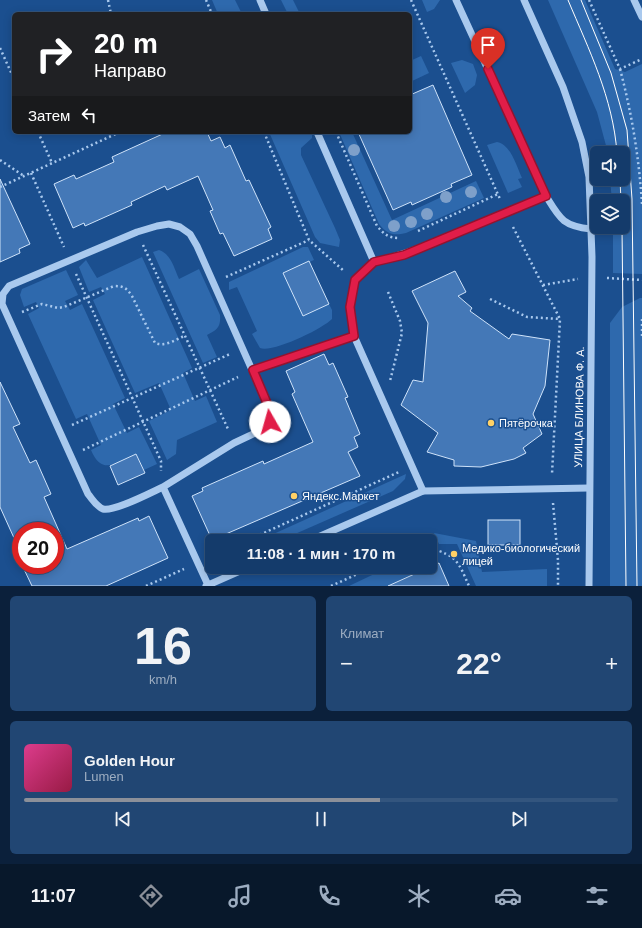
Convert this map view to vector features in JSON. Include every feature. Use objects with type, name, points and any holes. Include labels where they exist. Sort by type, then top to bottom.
[{"type":"street","points":[[260,0],[265,12]]},
{"type":"street","points":[[456,0],[546,196],[559,218],[574,227],[590,229]]},
{"type":"street","name":"УЛИЦА БЛИНОВА Ф. А.","points":[[524,0],[563,87],[582,142],[589,177],[590,203]]},
{"type":"street","points":[[634,0],[642,17]]},
{"type":"street","points":[[318,134],[374,262]]},
{"type":"street","points":[[423,491],[354,336],[350,307],[355,280],[374,262],[404,255],[506,211],[546,196]]},
{"type":"street","points":[[169,224],[180,227],[190,234],[214,282],[272,415],[266,428],[234,443],[163,487],[115,508],[105,510],[96,506],[88,494],[2,304],[3,294],[8,286],[137,232],[169,224]]},
{"type":"street","name":"УЛИЦА БЛИНОВА Ф. А.","points":[[589,586],[591,234]]},
{"type":"street","points":[[253,370],[354,336]]},
{"type":"street","points":[[163,487],[198,562],[207,586],[234,574]]},
{"type":"street","points":[[324,534],[423,491],[589,488]]},
{"type":"path","points":[[108,0],[111,12]]},
{"type":"path","points":[[206,0],[211,12]]},
{"type":"path","points":[[411,0],[498,194],[560,319],[552,488],[558,560],[558,586]]},
{"type":"path","points":[[589,0],[620,69],[633,127],[639,163],[642,204]]},
{"type":"path","points":[[0,48],[12,75]]},
{"type":"path","points":[[620,69],[642,59]]},
{"type":"path","points":[[39,134],[52,163]]},
{"type":"path","points":[[0,187],[116,134]]},
{"type":"path","points":[[265,134],[310,240],[355,280]]},
{"type":"path","points":[[337,134],[377,226],[384,234],[392,238],[407,236]]},
{"type":"path","points":[[0,160],[24,176]]},
{"type":"path","points":[[31,173],[161,461],[163,487]]},
{"type":"path","points":[[414,233],[498,194]]},
{"type":"path","points":[[137,232],[234,443]]},
{"type":"path","points":[[214,282],[310,240]]},
{"type":"path","points":[[8,318],[42,304],[58,308],[64,307],[114,286],[122,286],[128,290],[132,296],[155,343],[159,345],[166,344],[184,336]]},
{"type":"path","points":[[378,387],[390,382],[402,334],[400,321],[388,292]]},
{"type":"path","points":[[490,299],[527,316],[560,319]]},
{"type":"path","points":[[642,319],[642,339]]},
{"type":"path","points":[[60,431],[243,348]]},
{"type":"path","points":[[71,456],[142,421],[253,370]]},
{"type":"path","points":[[262,534],[413,466]]},
{"type":"path","points":[[437,550],[448,553],[459,563],[469,586]]},
{"type":"path","points":[[146,586],[198,562]]},
{"type":"path","points":[[331,586],[358,574]]},
{"type":"shaded area","points":[[212,0],[235,0],[241,12],[217,12]]},
{"type":"shaded area","points":[[281,0],[293,0],[299,12],[287,12]]},
{"type":"shaded area","points":[[422,0],[440,0],[434,9],[427,12]]},
{"type":"shaded area","points":[[548,0],[585,0],[615,69],[625,72],[642,64],[642,274],[613,273],[613,234],[630,234],[630,194],[611,194],[611,186],[630,186],[630,146],[606,146],[597,112]]},
{"type":"shaded area","points":[[421,56],[429,73],[412,81],[412,60]]},
{"type":"shaded area","points":[[462,60],[473,64],[477,75],[475,85],[465,93],[451,63]]},
{"type":"shaded area","points":[[270,134],[312,134],[312,138],[301,148],[301,155],[340,240],[339,247],[320,243],[315,237]]},
{"type":"shaded area","points":[[340,134],[353,134],[392,220],[476,181],[484,198],[406,233],[394,234],[388,232],[379,224]]},
{"type":"shaded area","points":[[497,142],[506,147],[509,151],[522,178],[518,179],[522,187],[508,193],[487,145]]},
{"type":"shaded area","points":[[303,247],[308,247],[314,260],[284,273],[329,304],[332,310],[332,319],[308,334],[286,344],[266,349],[260,348],[252,334],[257,331],[237,287],[229,290],[229,282]]},
{"type":"shaded area","points":[[159,250],[169,258],[179,279],[199,269],[220,315],[218,328],[207,335],[217,357],[203,363],[153,252]]},
{"type":"shaded area","points":[[142,257],[192,368],[183,373],[195,401],[206,396],[217,422],[177,440],[176,454],[167,460],[149,421],[171,410],[159,383],[135,393],[93,300],[105,294],[101,287],[89,292],[79,267],[86,260],[97,278]]},
{"type":"shaded area","points":[[66,270],[78,295],[65,301],[70,310],[82,304],[125,398],[113,404],[127,433],[139,427],[157,464],[144,470],[136,454],[116,464],[110,465],[100,463],[95,458],[91,450],[101,445],[87,414],[76,419],[28,314],[39,308],[36,302],[24,307],[20,295],[22,289]]},
{"type":"shaded area","points":[[642,298],[642,586],[610,586],[610,323],[622,307]]},
{"type":"shaded area","points":[[406,474],[405,479],[393,491],[295,534],[273,534]]},
{"type":"shaded area","points":[[434,533],[476,541],[482,572],[547,569],[547,586],[476,586],[457,544],[439,544],[437,534]]},
{"type":"shaded area","points":[[374,574],[414,574],[388,586],[349,586]]},
{"type":"building","points":[[433,85],[472,175],[451,184],[452,187],[412,205],[411,202],[393,210],[359,134],[412,134],[412,94]]},
{"type":"building","points":[[163,134],[208,134],[211,141],[220,137],[225,148],[230,145],[246,181],[249,180],[271,227],[268,229],[272,239],[234,256],[223,233],[220,234],[210,211],[213,210],[198,176],[167,190],[165,186],[131,202],[132,205],[85,226],[84,223],[73,228],[54,184],[74,175],[76,179],[114,162],[112,157]]},
{"type":"building","points":[[0,179],[30,244],[19,249],[20,253],[0,262]]},
{"type":"building","points":[[309,261],[329,304],[303,316],[283,273]]},
{"type":"building","points":[[455,271],[466,292],[458,296],[472,308],[470,311],[509,339],[512,334],[550,340],[545,386],[533,414],[542,434],[523,448],[526,453],[514,459],[481,467],[454,466],[454,460],[427,452],[438,433],[401,405],[413,380],[423,382],[428,323],[412,291]]},
{"type":"building","points":[[324,354],[329,365],[333,363],[348,397],[345,398],[360,434],[354,437],[358,447],[348,452],[360,476],[226,534],[209,534],[192,496],[203,491],[202,488],[263,461],[264,464],[313,442],[292,394],[295,392],[286,371]]},
{"type":"building","points":[[0,382],[20,424],[13,427],[30,463],[36,460],[51,494],[44,497],[55,522],[12,522],[12,534],[0,507]]},
{"type":"building","points":[[136,454],[145,473],[118,485],[110,466]]},
{"type":"building","points":[[149,516],[168,558],[106,586],[32,586],[26,574],[64,574],[64,542],[67,549],[138,518],[139,521]]},
{"type":"building","points":[[488,520],[520,520],[520,545],[488,545]]},
{"type":"building","points":[[439,563],[449,586],[388,586],[415,574],[437,574],[437,564]]},
{"type":"tram line","points":[[568,0],[599,75],[611,113],[616,146]]},
{"type":"tram line","points":[[581,0],[611,73],[627,130],[632,199],[637,586]]},
{"type":"tram line","points":[[620,186],[621,194]]},
{"type":"tram line","points":[[622,234],[626,586]]},
{"type":"place","name":"Пятёрочка","points":[[491,423]]},
{"type":"place","name":"Яндекс.Маркет","points":[[294,496]]},
{"type":"place","name":"Медико-биологический лицей","points":[[454,554]]},
{"type":"route","points":[[270,422],[272,415],[253,370],[354,336],[350,307],[355,280],[374,262],[404,255],[506,211],[546,196],[488,69]]}]
